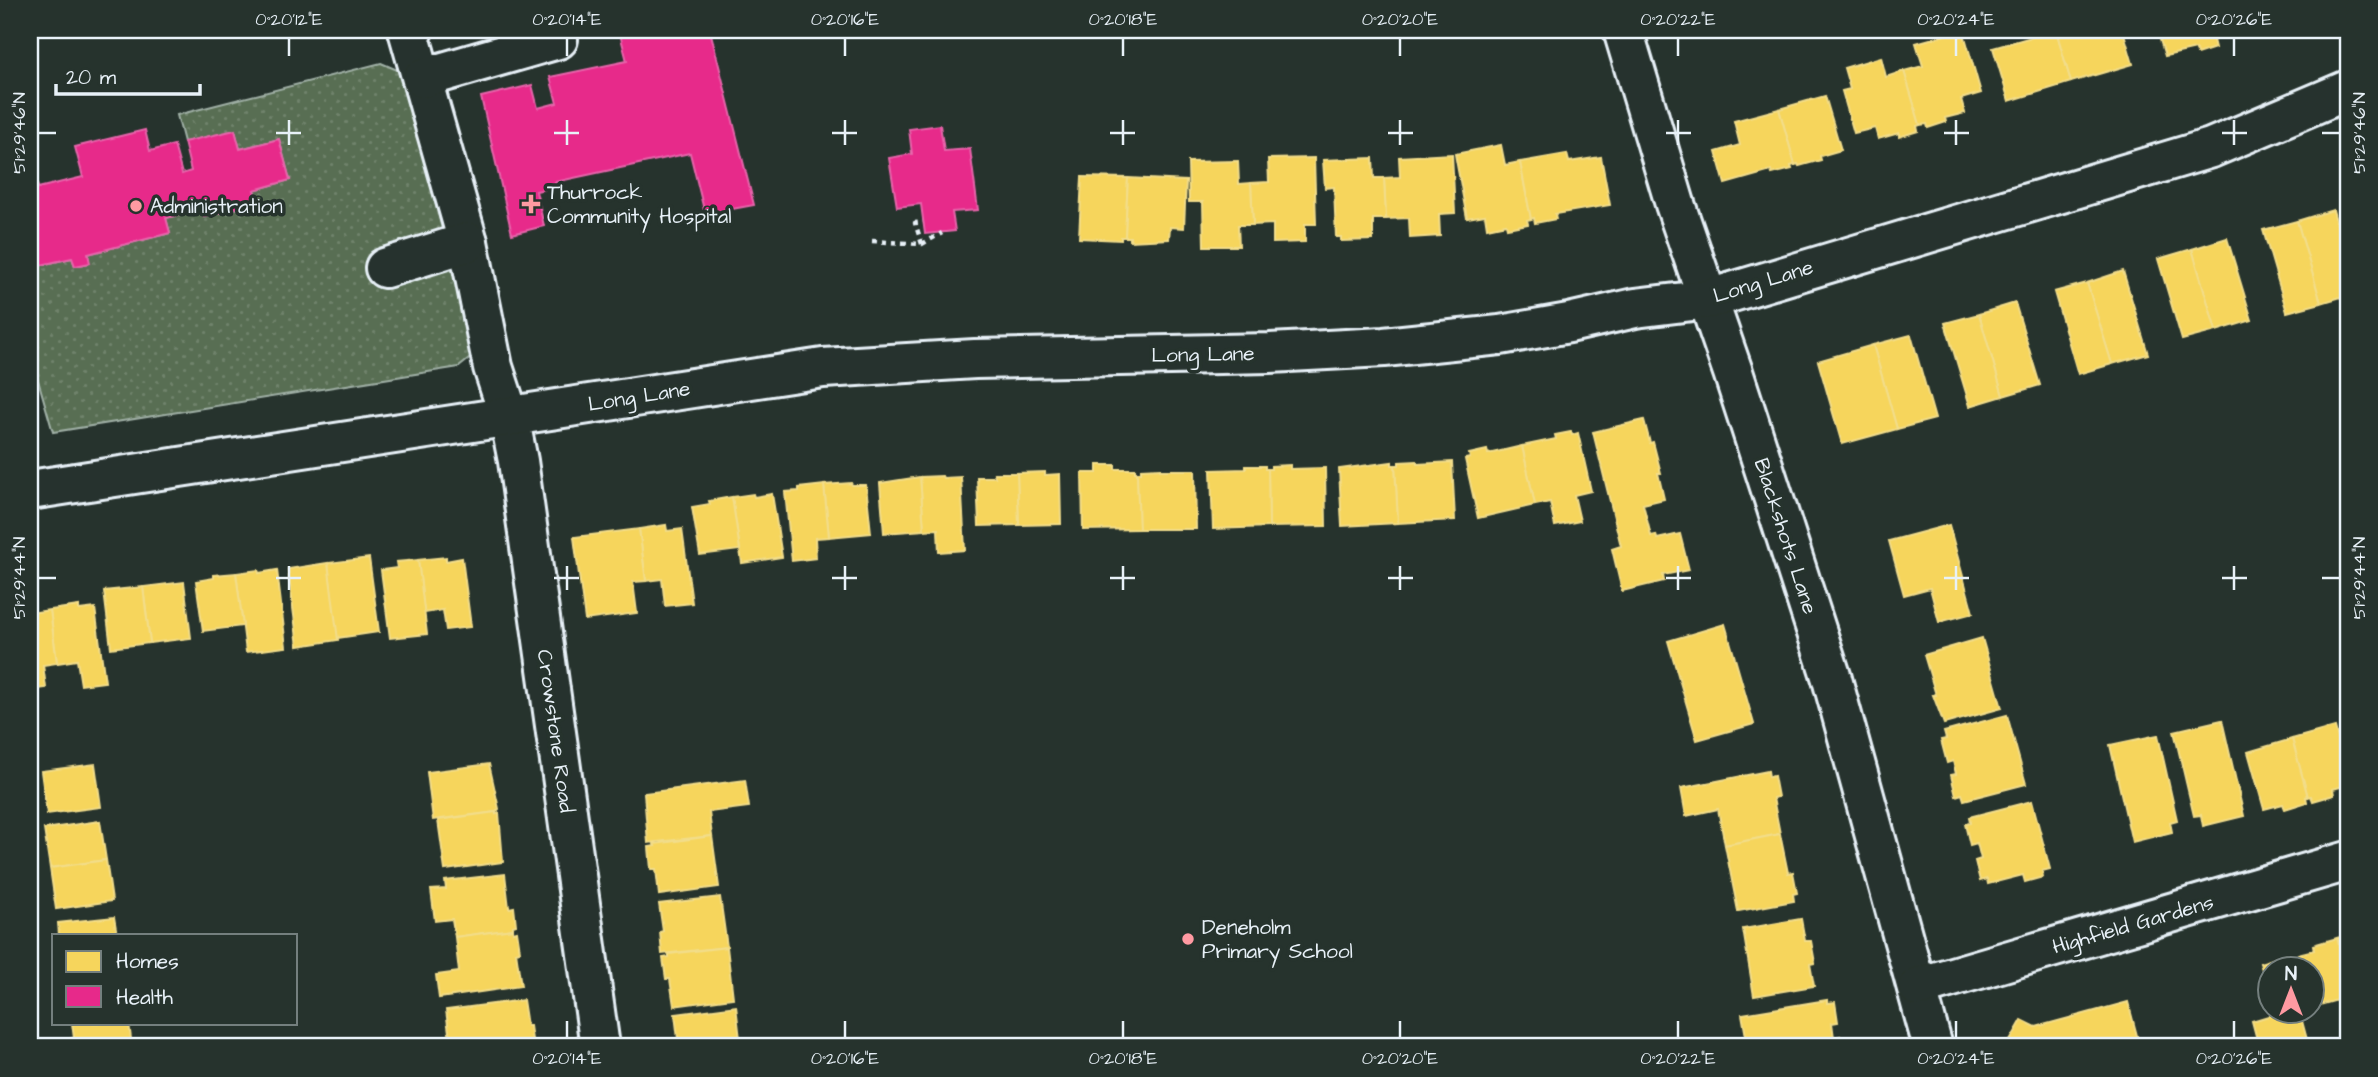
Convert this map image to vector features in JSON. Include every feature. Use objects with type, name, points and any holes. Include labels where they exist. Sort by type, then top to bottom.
[{"type":"street","name":"Crowstone Road","points":[[408,30],[468,243],[493,367],[509,416],[518,461],[600,1047]]},
{"type":"street","name":"Blackshots Lane","points":[[1623,30],[1675,204],[1709,299],[1832,679],[1933,1047]]},
{"type":"street","points":[[423,78],[558,39]]},
{"type":"street","name":"Long Lane","points":[[30,490],[823,368],[975,359],[1270,353],[1384,347],[1500,335],[1635,308],[1709,299],[2211,148],[2348,90]]},
{"type":"street","points":[[385,268],[468,243]]},
{"type":"street","name":"Highfield Gardens","points":[[1918,987],[2348,861]]},
{"type":"path","points":[[922,244],[915,223],[923,222]]},
{"type":"path","points":[[872,241],[922,244],[942,233]]},
{"type":"green space","points":[[381,63],[402,72],[474,355],[459,367],[53,432],[34,366],[30,367],[32,267],[72,258],[75,266],[89,263],[88,254],[170,233],[166,218],[203,210],[205,217],[257,203],[254,190],[290,180],[279,139],[240,149],[235,131],[184,142],[177,115]]},
{"type":"building: Homes","points":[[1963,30],[1981,93],[1961,99],[1965,113],[1945,118],[1946,122],[1928,128],[1927,124],[1920,125],[1904,71],[1923,66],[1916,43]]},
{"type":"building: Homes","points":[[2056,30],[2071,82],[2009,101],[1993,48]]},
{"type":"building: Homes","points":[[2056,30],[2123,30],[2133,64],[2071,82]]},
{"type":"building: Homes","points":[[2157,30],[2228,30],[2230,35],[2213,40],[2215,48],[2197,54],[2196,49],[2165,56]]},
{"type":"building: Homes","points":[[1881,57],[1886,77],[1904,71],[1920,125],[1917,126],[1918,131],[1899,137],[1899,133],[1878,139],[1875,128],[1854,133],[1842,91],[1850,89],[1844,68]]},
{"type":"building: Homes","points":[[1825,96],[1841,150],[1820,156],[1821,160],[1795,165],[1779,109]]},
{"type":"building: Homes","points":[[1779,109],[1795,165],[1791,166],[1792,169],[1772,174],[1771,171],[1725,184],[1716,152],[1740,145],[1734,121]]},
{"type":"building: Homes","points":[[1501,145],[1505,165],[1520,162],[1531,219],[1527,220],[1528,224],[1507,228],[1506,224],[1487,228],[1485,215],[1467,218],[1455,154]]},
{"type":"building: Homes","points":[[1452,154],[1455,213],[1439,214],[1440,236],[1410,238],[1409,218],[1386,219],[1384,178],[1400,177],[1399,157]]},
{"type":"building: Homes","points":[[1567,154],[1569,162],[1601,157],[1610,205],[1555,214],[1556,219],[1535,223],[1534,218],[1531,219],[1520,162]]},
{"type":"building: Homes","points":[[1314,158],[1316,224],[1305,224],[1305,242],[1273,243],[1273,224],[1253,225],[1251,183],[1269,182],[1268,159]]},
{"type":"building: Homes","points":[[1373,158],[1374,178],[1384,178],[1386,219],[1373,219],[1373,240],[1341,241],[1341,237],[1336,237],[1334,187],[1325,188],[1323,160]]},
{"type":"building: Homes","points":[[1238,161],[1239,184],[1251,183],[1253,225],[1238,225],[1239,246],[1204,246],[1203,202],[1189,202],[1188,162]]},
{"type":"building: Homes","points":[[1082,177],[1128,178],[1125,237],[1121,237],[1121,240],[1079,238]]},
{"type":"building: Homes","points":[[1128,178],[1186,181],[1184,228],[1170,227],[1169,239],[1130,241],[1130,237],[1125,237]]},
{"type":"building: Homes","points":[[2333,210],[2348,263],[2348,295],[2321,303],[2297,221]]},
{"type":"building: Homes","points":[[2297,221],[2321,303],[2287,312],[2263,230]]},
{"type":"building: Homes","points":[[2227,238],[2252,320],[2216,331],[2192,249]]},
{"type":"building: Homes","points":[[2192,249],[2216,331],[2182,340],[2158,259]]},
{"type":"building: Homes","points":[[2123,271],[2148,354],[2112,364],[2087,283]]},
{"type":"building: Homes","points":[[2087,283],[2112,364],[2078,374],[2054,292]]},
{"type":"building: Homes","points":[[2015,303],[2040,385],[2003,396],[1979,314]]},
{"type":"building: Homes","points":[[1979,314],[2003,396],[1970,406],[1945,323]]},
{"type":"building: Homes","points":[[1911,335],[1935,419],[1897,429],[1873,345]]},
{"type":"building: Homes","points":[[1873,345],[1897,429],[1842,444],[1818,361]]},
{"type":"building: Homes","points":[[1644,420],[1661,473],[1658,473],[1664,499],[1643,504],[1651,536],[1656,535],[1657,539],[1680,534],[1689,570],[1663,575],[1664,581],[1622,591],[1612,549],[1621,546],[1593,432]]},
{"type":"building: Homes","points":[[1571,432],[1572,435],[1578,433],[1591,491],[1574,495],[1580,521],[1555,526],[1550,502],[1535,505],[1522,446],[1556,439],[1555,435]]},
{"type":"building: Homes","points":[[1522,446],[1535,505],[1478,518],[1465,459],[1470,458],[1469,454],[1487,450],[1488,454]]},
{"type":"building: Homes","points":[[1417,461],[1417,464],[1452,462],[1455,520],[1398,523],[1395,465],[1399,465],[1399,462]]},
{"type":"building: Homes","points":[[1392,462],[1392,465],[1395,465],[1398,523],[1342,526],[1339,469]]},
{"type":"building: Homes","points":[[1097,465],[1115,465],[1115,469],[1135,469],[1137,472],[1139,529],[1083,530],[1082,473],[1097,473]]},
{"type":"building: Homes","points":[[1290,465],[1290,469],[1325,468],[1326,526],[1269,527],[1268,469],[1271,469],[1271,466]]},
{"type":"building: Homes","points":[[1246,466],[1265,466],[1265,469],[1268,469],[1269,527],[1213,529],[1211,470],[1246,469]]},
{"type":"building: Homes","points":[[1141,469],[1195,470],[1196,529],[1139,529],[1137,472],[1141,472]]},
{"type":"building: Homes","points":[[1045,472],[1045,475],[1060,474],[1061,524],[1019,525],[1017,473]]},
{"type":"building: Homes","points":[[994,473],[1017,473],[1019,525],[979,526],[977,477],[995,477]]},
{"type":"building: Homes","points":[[920,477],[961,477],[965,550],[939,552],[938,529],[924,530]]},
{"type":"building: Homes","points":[[920,477],[924,530],[884,533],[880,483]]},
{"type":"building: Homes","points":[[824,485],[866,485],[871,533],[829,537]]},
{"type":"building: Homes","points":[[824,485],[829,537],[815,538],[816,558],[792,561],[785,492]]},
{"type":"building: Homes","points":[[753,494],[754,497],[772,494],[782,557],[742,563],[732,497]]},
{"type":"building: Homes","points":[[732,497],[740,550],[700,555],[692,507]]},
{"type":"building: Homes","points":[[666,525],[667,531],[682,529],[692,603],[665,606],[662,579],[646,581],[639,529]]},
{"type":"building: Homes","points":[[1949,525],[1973,613],[1939,622],[1930,588],[1904,595],[1889,541]]},
{"type":"building: Homes","points":[[639,529],[646,581],[633,582],[637,613],[585,620],[574,537]]},
{"type":"building: Homes","points":[[446,557],[446,561],[462,558],[471,627],[446,630],[443,610],[424,613],[418,560]]},
{"type":"building: Homes","points":[[369,558],[379,632],[337,638],[328,563]]},
{"type":"building: Homes","points":[[418,560],[427,634],[390,638],[381,570],[397,568],[396,562]]},
{"type":"building: Homes","points":[[328,563],[338,640],[298,646],[288,569]]},
{"type":"building: Homes","points":[[258,570],[259,573],[277,570],[286,647],[246,652],[236,573]]},
{"type":"building: Homes","points":[[236,573],[243,626],[203,631],[196,581],[214,578],[214,575]]},
{"type":"building: Homes","points":[[184,582],[191,638],[150,643],[143,587]]},
{"type":"building: Homes","points":[[143,587],[150,643],[111,648],[104,591]]},
{"type":"building: Homes","points":[[79,606],[79,610],[95,608],[105,682],[81,685],[77,660],[57,663],[50,610]]},
{"type":"building: Homes","points":[[50,610],[57,663],[43,665],[46,688],[30,690],[30,613]]},
{"type":"building: Homes","points":[[1725,624],[1754,724],[1697,740],[1668,641]]},
{"type":"building: Homes","points":[[1982,638],[2002,708],[1944,724],[1933,695],[1936,695],[1924,655]]},
{"type":"building: Homes","points":[[2007,715],[2026,784],[1964,800],[1962,794],[1956,796],[1951,775],[1956,774],[1953,761],[1947,763],[1941,740],[1946,739],[1944,732]]},
{"type":"building: Homes","points":[[2222,720],[2244,816],[2203,826],[2201,815],[2194,816],[2174,731]]},
{"type":"building: Homes","points":[[2335,727],[2348,774],[2348,785],[2333,789],[2334,795],[2313,801],[2311,796],[2308,797],[2292,739]]},
{"type":"building: Homes","points":[[2158,735],[2177,820],[2170,822],[2172,832],[2132,842],[2110,745]]},
{"type":"building: Homes","points":[[2292,739],[2308,797],[2307,802],[2285,809],[2283,804],[2264,809],[2248,752]]},
{"type":"building: Homes","points":[[95,764],[101,807],[47,814],[41,771]]},
{"type":"building: Homes","points":[[489,764],[499,809],[496,812],[433,820],[427,772]]},
{"type":"building: Homes","points":[[1768,771],[1769,777],[1774,776],[1778,797],[1773,798],[1780,834],[1725,845],[1718,809],[1686,816],[1681,788]]},
{"type":"building: Homes","points":[[745,780],[749,807],[709,812],[712,836],[648,843],[644,793]]},
{"type":"building: Homes","points":[[2032,801],[2050,869],[2042,871],[2043,877],[2025,882],[2023,875],[1988,884],[1987,879],[1980,881],[1975,861],[1981,859],[1977,843],[1970,845],[1965,824],[1970,823],[1969,817]]},
{"type":"building: Homes","points":[[499,813],[503,862],[445,870],[438,820]]},
{"type":"building: Homes","points":[[100,821],[106,860],[50,868],[44,829]]},
{"type":"building: Homes","points":[[1780,834],[1788,873],[1793,872],[1797,893],[1793,894],[1794,901],[1738,911],[1725,845]]},
{"type":"building: Homes","points":[[712,836],[719,887],[659,895],[656,869],[651,869],[649,847]]},
{"type":"building: Homes","points":[[106,860],[112,901],[56,909],[50,868]]},
{"type":"building: Homes","points":[[505,874],[509,908],[514,907],[516,925],[513,929],[455,937],[452,919],[435,921],[431,890],[446,889],[445,881]]},
{"type":"building: Homes","points":[[720,897],[727,947],[662,954],[660,932],[663,931],[659,904]]},
{"type":"building: Homes","points":[[114,917],[117,934],[59,934],[58,923]]},
{"type":"building: Homes","points":[[1801,919],[1805,941],[1811,941],[1815,963],[1810,964],[1814,986],[1754,996],[1743,929]]},
{"type":"building: Homes","points":[[513,929],[513,932],[517,931],[520,951],[516,952],[521,986],[439,998],[436,975],[459,972],[455,937]]},
{"type":"building: Homes","points":[[2348,935],[2348,978],[2337,938]]},
{"type":"building: Homes","points":[[2337,938],[2348,978],[2348,997],[2326,1003],[2326,954],[2298,954],[2314,950],[2313,945]]},
{"type":"building: Homes","points":[[727,947],[733,998],[674,1006],[670,979],[666,979],[663,958],[669,957],[669,954]]},
{"type":"building: Homes","points":[[523,1000],[533,1047],[468,1047],[466,1038],[450,1040],[446,1010]]},
{"type":"building: Homes","points":[[1827,1000],[1827,1003],[1835,1002],[1838,1022],[1832,1023],[1834,1038],[1840,1036],[1841,1047],[1748,1047],[1742,1014]]},
{"type":"building: Homes","points":[[2128,1002],[2140,1047],[2023,1047],[2010,1041],[2022,1020],[2036,1027]]},
{"type":"building: Homes","points":[[736,1006],[741,1047],[679,1047],[675,1014]]},
{"type":"building: Homes","points":[[2256,1020],[2256,1024],[2303,1024],[2309,1047],[2259,1047],[2252,1021]]},
{"type":"building: Homes","points":[[72,1024],[129,1024],[132,1047],[70,1047],[69,1039],[74,1038]]},
{"type":"building: Health","points":[[619,30],[710,30],[754,205],[705,214],[690,153],[555,182],[556,187],[536,191],[544,226],[512,234],[481,97],[532,85],[538,108],[557,103],[550,77],[627,61]]},
{"type":"building: Health","points":[[940,125],[944,151],[970,149],[978,210],[952,212],[955,231],[925,234],[921,204],[897,207],[889,158],[912,154],[909,129]]},
{"type":"building: Health","name":"Administration","points":[[145,130],[150,151],[174,145],[182,174],[191,171],[184,142],[235,130],[240,149],[279,139],[290,180],[254,190],[257,202],[204,217],[203,210],[166,218],[170,233],[88,254],[90,263],[75,266],[72,258],[32,267],[34,275],[30,275],[30,154],[38,188],[83,177],[75,147]]},
{"type":"place","name":"Thurrock Community Hospital","points":[[531,204]]},
{"type":"place","name":"Administration","points":[[136,206]]},
{"type":"place","name":"Deneholm Primary School","points":[[1188,939]]}]
